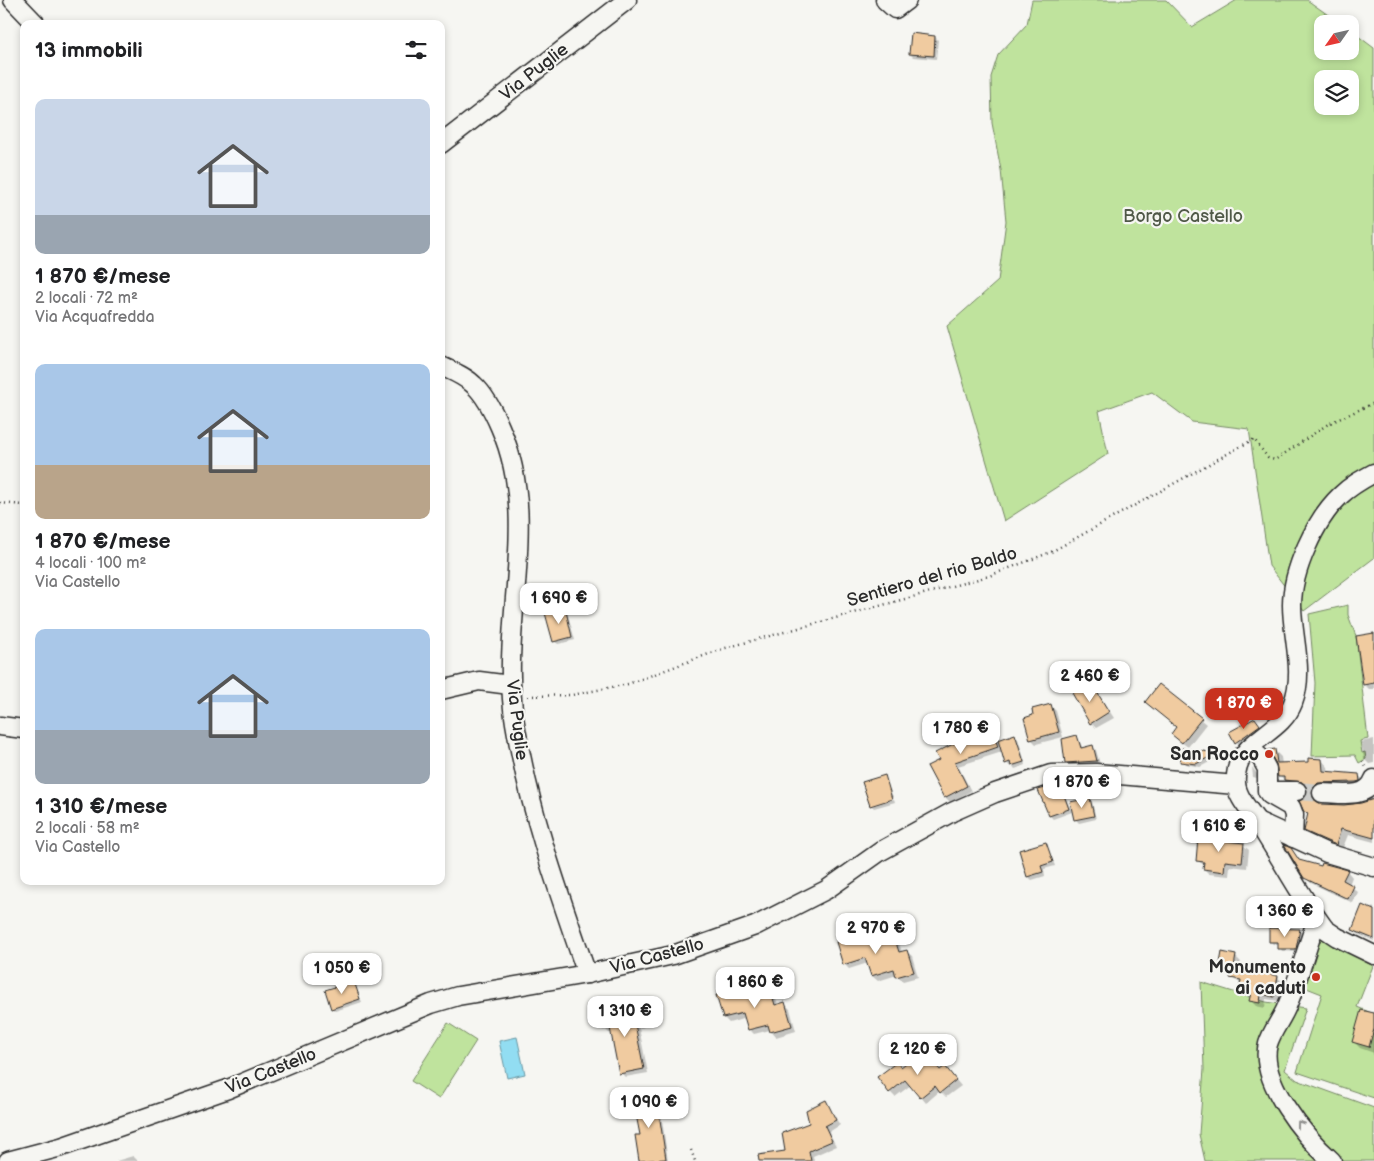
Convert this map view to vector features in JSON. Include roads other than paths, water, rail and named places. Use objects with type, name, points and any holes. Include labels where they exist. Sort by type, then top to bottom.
[{"type":"street","points":[[14,0],[32,20]]},
{"type":"street","name":"Via Puglie","points":[[445,141],[627,0]]},
{"type":"street","points":[[885,0],[895,9],[907,0]]},
{"type":"street","name":"Via Puglie","points":[[445,368],[474,385],[484,398],[496,418],[512,460],[520,542],[510,690],[523,769],[539,832],[587,974]]},
{"type":"street","points":[[1374,473],[1353,484],[1340,495],[1329,507],[1311,539],[1296,574],[1293,587],[1292,606],[1297,674],[1293,705],[1276,725],[1249,748],[1238,762],[1236,785],[1247,808],[1325,929],[1374,955]]},
{"type":"street","points":[[445,689],[479,681],[510,690]]},
{"type":"street","points":[[0,726],[20,728]]},
{"type":"street","points":[[1249,748],[1261,758],[1267,769],[1267,791],[1270,795],[1291,807],[1294,814],[1294,838]]},
{"type":"street","name":"Via Castello","points":[[8,1161],[61,1147],[228,1090],[431,1004],[458,996],[587,974],[672,955],[755,926],[826,890],[881,851],[952,812],[995,793],[1051,774],[1096,773],[1236,785]]},
{"type":"street","points":[[1322,793],[1353,794],[1370,788]]},
{"type":"street","points":[[1267,791],[1297,792]]},
{"type":"street","points":[[1257,821],[1327,853],[1374,867]]},
{"type":"street","points":[[1317,919],[1287,1007],[1268,1045],[1267,1060],[1279,1095],[1307,1134],[1332,1161]]},
{"type":"water","points":[[517,1037],[525,1074],[507,1078],[499,1041]]},
{"type":"tunnel","points":[[1297,791],[1322,793]]},
{"type":"place","name":"San Rocco","points":[[1269,754]]},
{"type":"place","name":"Monumento ai caduti","points":[[1316,977]]},
{"type":"park label","name":"Borgo Castello","points":[[1183,216]]}]
